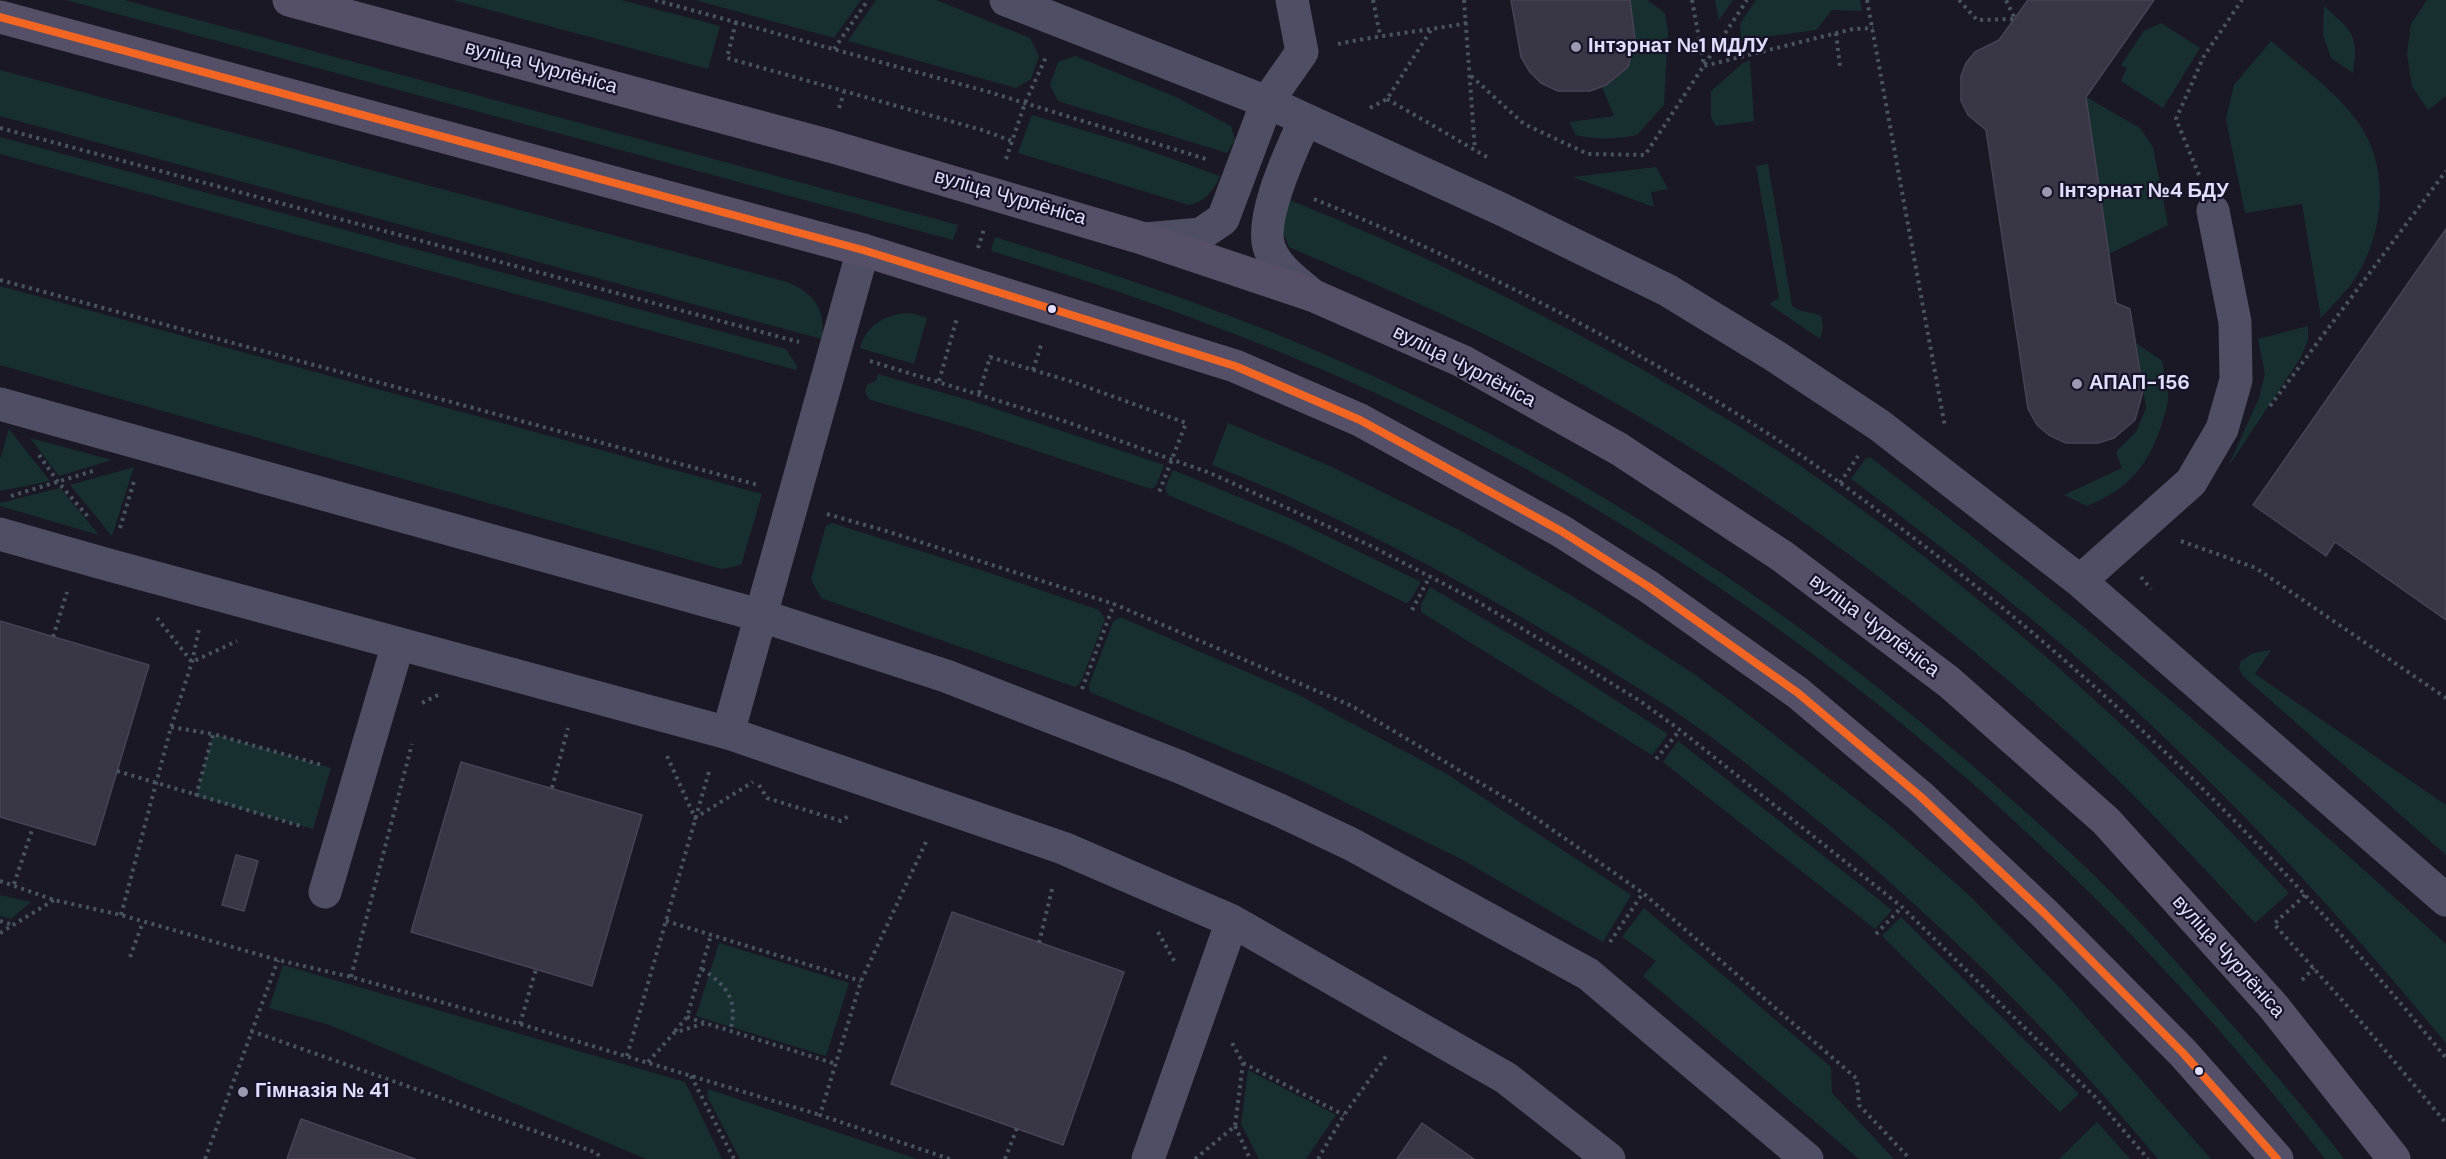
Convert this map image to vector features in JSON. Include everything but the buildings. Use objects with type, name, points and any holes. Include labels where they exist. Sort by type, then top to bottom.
[{"type":"main road","name":"вуліца Чурлёніса","points":[[289,0],[830,146],[1145,239],[1312,295],[1462,361],[1619,450],[1782,556],[1949,682],[2106,821],[2273,1006],[2394,1159]]},
{"type":"main road","points":[[0,17],[863,250],[1235,366],[1360,420],[1561,531],[1649,588],[1798,693],[1920,795],[2044,913],[2183,1053],[2277,1159]]},
{"type":"lane","points":[[1006,0],[1267,102],[1501,209],[1667,290],[1775,356],[1879,424],[2080,580],[2446,900]]},
{"type":"lane","points":[[1145,239],[1201,234],[1223,219],[1267,102],[1302,52],[1292,0]]},
{"type":"lane","points":[[1305,120],[1278,185],[1268,224],[1269,250],[1280,268],[1312,295]]},
{"type":"lane","points":[[2080,580],[2191,482],[2222,429],[2236,380],[2235,322],[2213,211]]},
{"type":"lane","points":[[728,733],[863,250]]},
{"type":"lane","points":[[3,404],[762,616],[946,676],[1075,724],[1277,809],[1351,844],[1588,974],[1807,1159]]},
{"type":"lane","points":[[0,534],[728,733],[1063,848],[1232,921],[1506,1078],[1609,1159]]},
{"type":"lane","points":[[325,892],[398,644]]},
{"type":"lane","points":[[1148,1159],[1232,921]]},
{"type":"path","points":[[834,49],[868,0]]},
{"type":"path","points":[[1373,0],[1380,36]]},
{"type":"path","points":[[1464,0],[1475,151]]},
{"type":"path","points":[[1692,0],[1704,66]]},
{"type":"path","points":[[1471,76],[1524,124],[1588,154],[1645,155],[1747,0]]},
{"type":"path","points":[[1867,0],[1946,431]]},
{"type":"path","points":[[1959,0],[1977,20],[2015,19],[2006,0]]},
{"type":"path","points":[[2213,211],[2176,119],[2204,56],[2242,0]]},
{"type":"path","points":[[736,22],[727,58],[982,130],[1012,141]]},
{"type":"path","points":[[1302,52],[1380,36],[1467,23]]},
{"type":"path","points":[[1704,66],[1853,28],[1873,28]]},
{"type":"path","points":[[1836,33],[1840,67]]},
{"type":"path","points":[[0,128],[836,352],[979,393],[1172,459],[1297,511],[1430,576],[1556,648],[1640,701],[1680,730],[1902,907],[2095,1097],[2148,1159]]},
{"type":"path","points":[[2270,406],[2446,171]]},
{"type":"path","points":[[0,280],[760,485]]},
{"type":"path","points":[[979,393],[990,357],[1073,382],[1186,423],[1158,495]]},
{"type":"path","points":[[3,404],[58,482],[93,522]]},
{"type":"path","points":[[10,496],[98,470]]},
{"type":"path","points":[[117,536],[136,474]]},
{"type":"path","points":[[820,512],[1114,604],[1352,706],[1517,805],[1643,893],[1857,1079],[1859,1106],[1910,1159]]},
{"type":"path","points":[[2171,538],[2256,568],[2446,698]]},
{"type":"path","points":[[2141,577],[2147,569]]},
{"type":"path","points":[[1412,610],[1430,576]]},
{"type":"path","points":[[53,637],[68,586]]},
{"type":"path","points":[[1080,696],[1114,604]]},
{"type":"path","points":[[157,617],[192,662]]},
{"type":"path","points":[[122,915],[171,727],[192,662],[201,619]]},
{"type":"path","points":[[192,662],[246,637]]},
{"type":"path","points":[[419,714],[422,703]]},
{"type":"path","points":[[552,788],[569,723]]},
{"type":"path","points":[[171,727],[213,735],[331,768]]},
{"type":"path","points":[[1656,759],[1680,730]]},
{"type":"path","points":[[196,795],[213,735]]},
{"type":"path","points":[[351,977],[413,737]]},
{"type":"path","points":[[664,750],[695,818]]},
{"type":"path","points":[[627,1056],[711,766]]},
{"type":"path","points":[[117,771],[313,830]]},
{"type":"path","points":[[695,818],[756,780]]},
{"type":"path","points":[[15,884],[33,827]]},
{"type":"path","points":[[820,1115],[861,981],[931,831]]},
{"type":"path","points":[[1039,943],[1063,848]]},
{"type":"path","points":[[0,880],[54,900],[122,915],[278,960],[351,977],[520,1024],[820,1115],[950,1159]]},
{"type":"path","points":[[1604,950],[1643,893]]},
{"type":"path","points":[[2305,895],[2274,924],[2399,1064],[2446,1123]]},
{"type":"path","points":[[0,933],[54,900]]},
{"type":"path","points":[[1876,934],[1902,907]]},
{"type":"path","points":[[0,921],[13,924]]},
{"type":"path","points":[[666,921],[861,981]]},
{"type":"path","points":[[130,957],[143,922]]},
{"type":"path","points":[[1156,929],[1178,967]]},
{"type":"path","points":[[648,1062],[687,1017],[711,935]]},
{"type":"path","points":[[206,1159],[278,960]]},
{"type":"path","points":[[520,1024],[536,969]]},
{"type":"path","points":[[702,969],[722,982],[729,994],[733,1011],[730,1031]]},
{"type":"path","points":[[687,1017],[836,1064]]},
{"type":"path","points":[[674,1033],[705,1023]]},
{"type":"path","points":[[251,1031],[597,1153],[601,1159]]},
{"type":"path","points":[[1227,1035],[1243,1063],[1344,1114]]},
{"type":"path","points":[[1318,1159],[1344,1114],[1388,1054]]},
{"type":"path","points":[[1243,1063],[1234,1126],[1250,1159]]},
{"type":"path","points":[[691,1076],[734,1159]]},
{"type":"path","points":[[1195,1159],[1234,1126]]},
{"type":"path","points":[[1005,1159],[1017,1128]]},
{"type":"green space","points":[[66,0],[124,0],[958,225],[953,240]]},
{"type":"green space","points":[[453,0],[621,0],[720,26],[708,69]]},
{"type":"green space","points":[[695,0],[861,0],[834,38]]},
{"type":"green space","points":[[876,0],[936,0],[1030,38],[1039,56],[1031,79],[1016,88],[848,41]]},
{"type":"green space","points":[[1630,0],[1647,0],[1665,13],[1668,32],[1664,105],[1637,135],[1591,138],[1576,135],[1569,122],[1614,116],[1602,87],[1615,78],[1630,60],[1634,28]]},
{"type":"green space","points":[[1715,0],[1733,0],[1719,20]]},
{"type":"green space","points":[[1756,0],[1860,0],[1862,11],[1832,10],[1816,30],[1741,40],[1740,24]]},
{"type":"green space","points":[[2427,0],[2446,0],[2446,96],[2428,110],[2412,86],[2407,54],[2411,24]]},
{"type":"green space","points":[[2324,6],[2351,34],[2355,49],[2353,73],[2331,58],[2323,35]]},
{"type":"green space","points":[[2161,23],[2200,48],[2163,108],[2121,81],[2127,68],[2121,65],[2144,31]]},
{"type":"green space","points":[[2271,41],[2344,105],[2363,130],[2372,148],[2377,168],[2380,188],[2379,208],[2370,248],[2352,283],[2321,318],[2302,204],[2245,213],[2226,119],[2234,85]]},
{"type":"green space","points":[[1075,56],[1176,97],[1231,126],[1235,140],[1227,153],[1058,101],[1050,85],[1058,62]]},
{"type":"green space","points":[[1750,60],[1754,121],[1716,126],[1711,118],[1711,91],[1743,63]]},
{"type":"green space","points":[[0,70],[787,282],[804,291],[816,303],[822,319],[822,339],[0,116]]},
{"type":"green space","points":[[2086,97],[2140,128],[2153,147],[2168,225],[2109,254]]},
{"type":"green space","points":[[1032,115],[1133,145],[1220,176],[1208,195],[1189,205],[1018,153]]},
{"type":"green space","points":[[0,137],[786,349],[797,366],[796,370],[0,154]]},
{"type":"green space","points":[[1768,164],[1792,306],[1821,316],[1823,328],[1820,339],[1769,304],[1779,298],[1756,166]]},
{"type":"green space","points":[[1656,167],[1668,189],[1651,192],[1654,207],[1573,177]]},
{"type":"green space","points":[[1287,199],[1466,277],[1552,321],[1678,390],[1796,463],[1929,560],[2055,665],[2175,776],[2289,893],[2255,923],[2155,817],[2093,756],[2035,704],[1914,603],[1851,556],[1722,467],[1587,387],[1477,331],[1289,247],[1281,227]]},
{"type":"green space","points":[[995,237],[1193,302],[1310,348],[1397,387],[1565,475],[1726,576],[1879,688],[2024,810],[2070,853],[2137,919],[2226,1018],[2344,1159],[2325,1159],[2237,1051],[2143,947],[2043,848],[1938,754],[1828,666],[1714,584],[1596,509],[1474,441],[1416,412],[1237,335],[1053,270],[991,251]]},
{"type":"green space","points":[[0,286],[762,494],[741,565],[722,569],[0,365]]},
{"type":"green space","points":[[911,313],[927,318],[914,364],[860,348],[867,333],[879,322],[894,315]]},
{"type":"green space","points":[[2308,326],[2308,340],[2301,357],[2228,467],[2259,398],[2265,374],[2258,339]]},
{"type":"green space","points":[[2136,343],[2162,361],[2168,397],[2163,420],[2152,450],[2136,473],[2115,492],[2087,506],[2064,495],[2122,468],[2116,452],[2136,432],[2146,408]]},
{"type":"green space","points":[[878,374],[978,403],[1164,465],[1156,486],[1151,489],[968,428],[871,400],[866,395],[866,388],[868,384],[876,381]]},
{"type":"green space","points":[[1228,423],[1332,467],[1461,531],[1594,609],[1697,676],[1888,824],[1970,896],[2062,990],[2211,1159],[2158,1159],[2054,1042],[1944,931],[1826,828],[1765,778],[1689,721],[1538,627],[1402,551],[1308,506],[1212,465]]},
{"type":"green space","points":[[9,429],[50,481],[0,491],[0,459]]},
{"type":"green space","points":[[30,438],[112,460],[59,476]]},
{"type":"green space","points":[[1870,457],[2091,633],[2306,818],[2446,944],[2446,1043],[2295,870],[2175,747],[2030,618],[1851,479],[1866,458]]},
{"type":"green space","points":[[134,467],[112,536],[70,485]]},
{"type":"green space","points":[[1173,470],[1294,520],[1421,582],[1410,601],[1406,603],[1286,544],[1168,495],[1165,488]]},
{"type":"green space","points":[[60,488],[99,535],[0,506],[0,503]]},
{"type":"green space","points":[[832,523],[1099,610],[1105,619],[1081,682],[1075,687],[821,598],[811,579],[826,526]]},
{"type":"green space","points":[[1430,587],[1550,658],[1668,734],[1652,755],[1421,612],[1421,605]]},
{"type":"green space","points":[[1120,617],[1295,693],[1447,774],[1631,895],[1603,942],[1463,860],[1298,779],[1090,692],[1089,685],[1113,622]]},
{"type":"green space","points":[[2271,650],[2255,674],[2446,805],[2446,855],[2243,676],[2239,668],[2241,661],[2253,653]]},
{"type":"green space","points":[[213,734],[331,768],[313,829],[196,796]]},
{"type":"green space","points":[[1678,741],[1892,910],[1875,929],[1663,762]]},
{"type":"green space","points":[[0,895],[31,902],[11,919],[0,916]]},
{"type":"green space","points":[[1644,908],[1831,1067],[1832,1093],[1894,1159],[1859,1159],[1643,976],[1656,961],[1622,937]]},
{"type":"green space","points":[[1901,917],[2079,1094],[2060,1112],[1882,936]]},
{"type":"green space","points":[[719,943],[849,983],[826,1056],[696,1016]]},
{"type":"green space","points":[[283,965],[685,1082],[722,1159],[646,1159],[327,1024],[269,1008]]},
{"type":"green space","points":[[1248,1070],[1336,1115],[1306,1159],[1259,1159],[1241,1124]]},
{"type":"green space","points":[[708,1089],[917,1159],[740,1159],[707,1096]]},
{"type":"green space","points":[[2097,1122],[2130,1159],[2059,1159]]},
{"type":"transit line","points":[[0,17],[863,250],[1235,366],[1360,420],[1561,531],[1649,587],[1798,693],[1920,796],[2044,913],[2183,1053],[2277,1159]]},
{"type":"place","name":"Інтэрнат №1 МДЛУ","points":[[1576,47]]},
{"type":"place","name":"Інтэрнат №4 БДУ","points":[[2047,192]]},
{"type":"place","name":"АПАП-156","points":[[2077,384]]},
{"type":"place","name":"Гімназія № 41","points":[[243,1092]]}]
